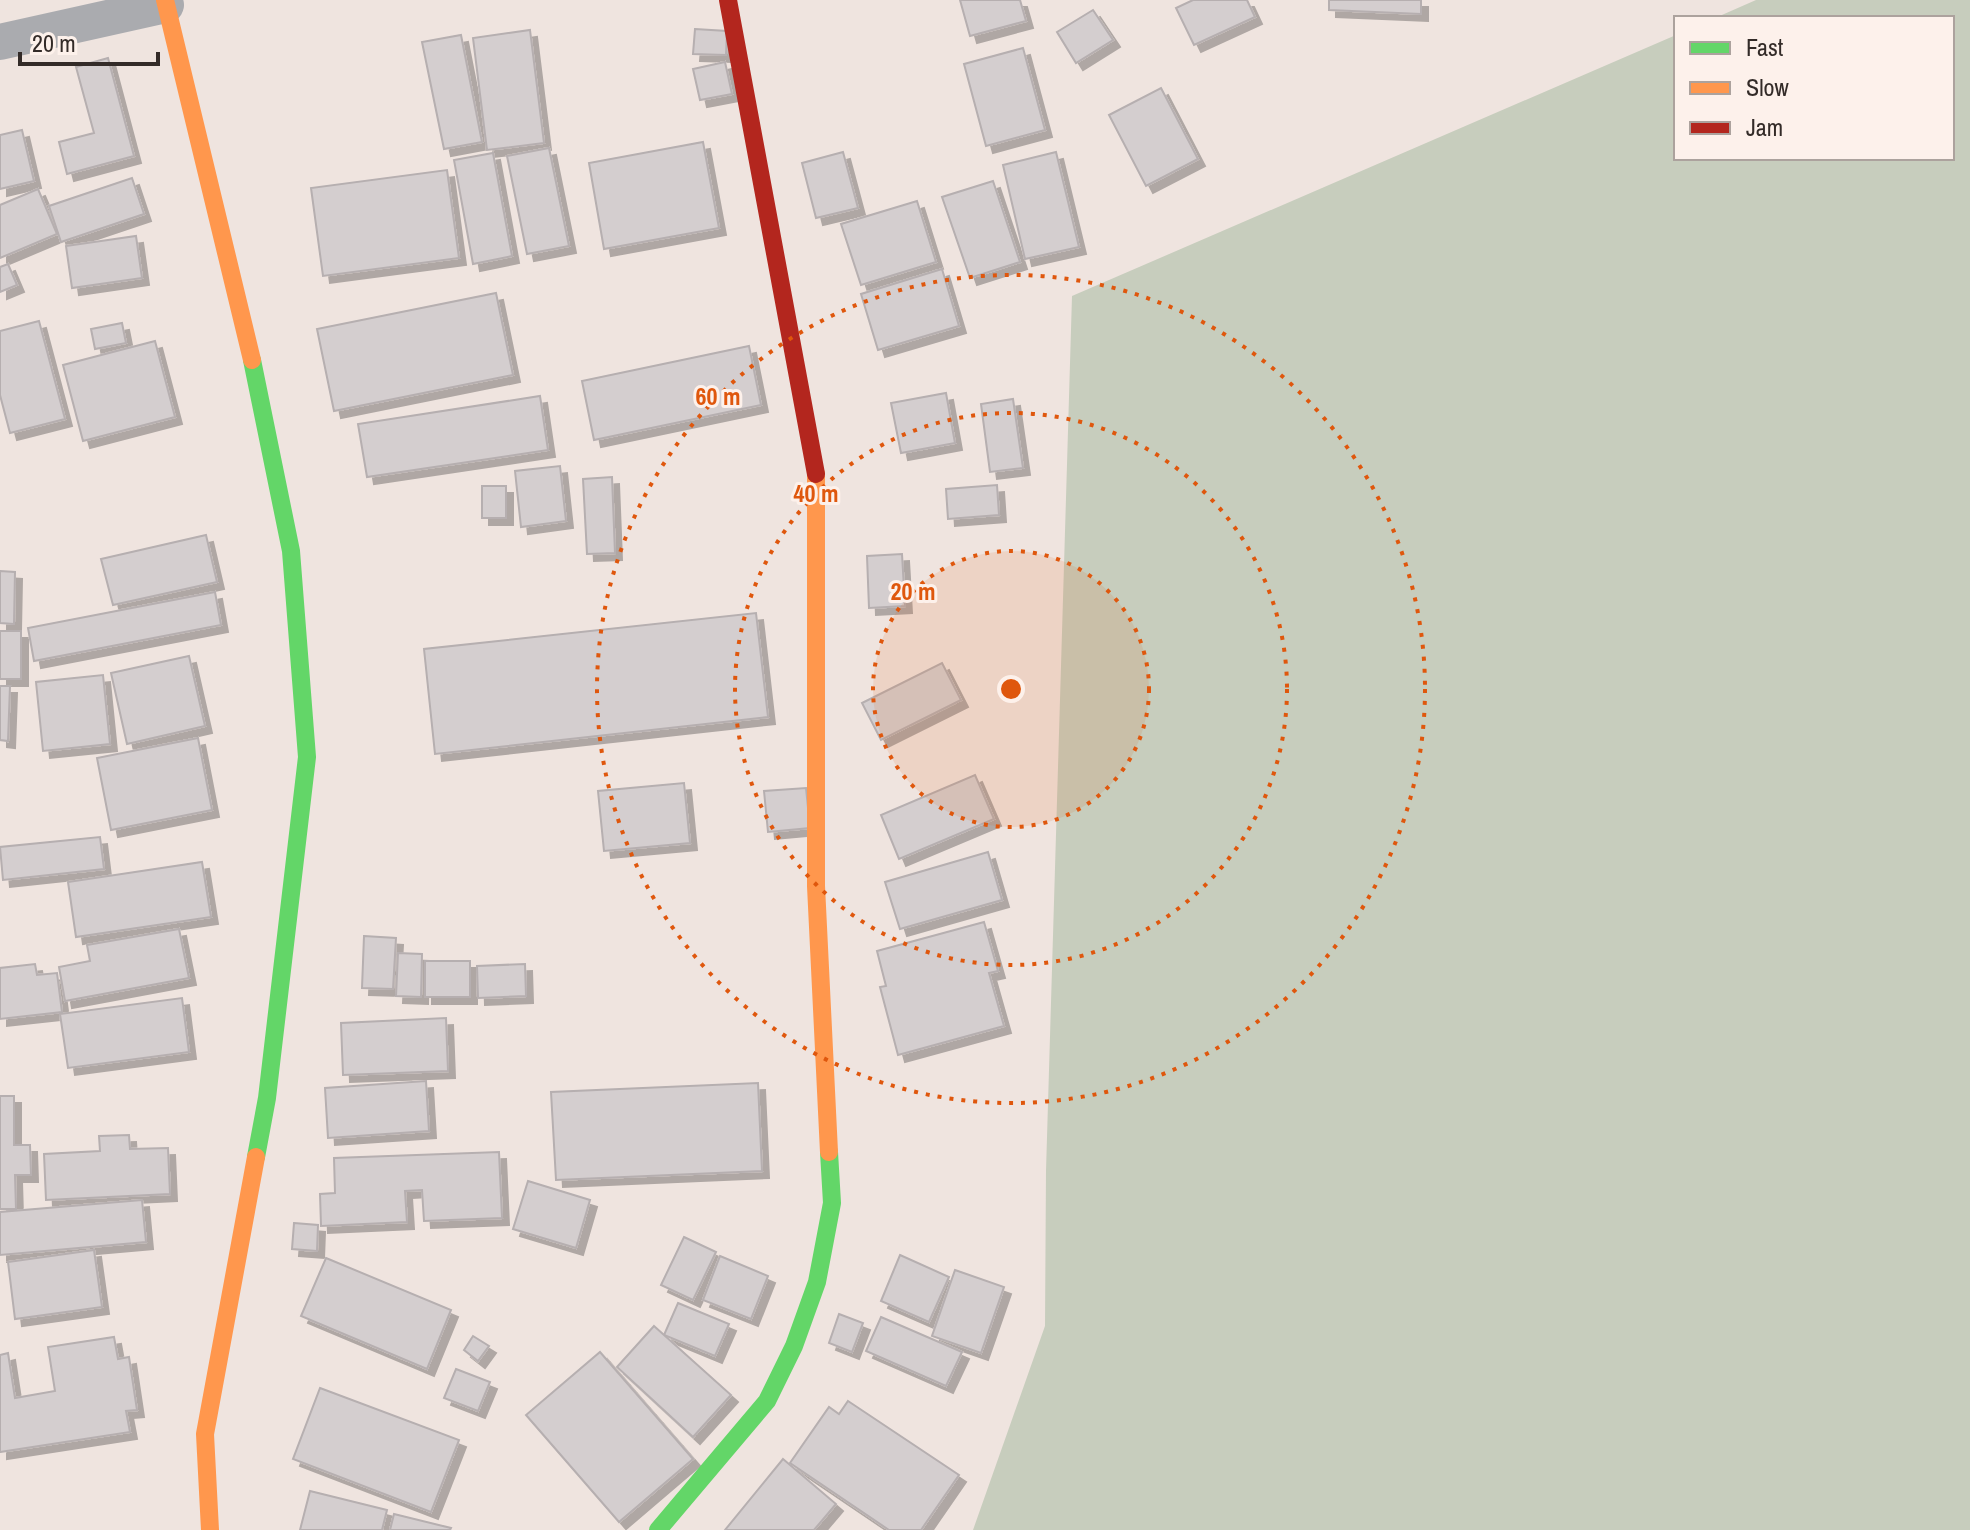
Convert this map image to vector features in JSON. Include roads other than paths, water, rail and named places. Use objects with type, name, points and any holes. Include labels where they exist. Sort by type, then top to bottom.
[{"type":"street","points":[[658,1530],[767,1401],[794,1346],[817,1282],[832,1203],[816,886],[816,471],[728,0]]},
{"type":"street","points":[[0,42],[166,2],[260,395],[291,551],[307,757],[267,1098],[205,1434],[210,1530]]}]
